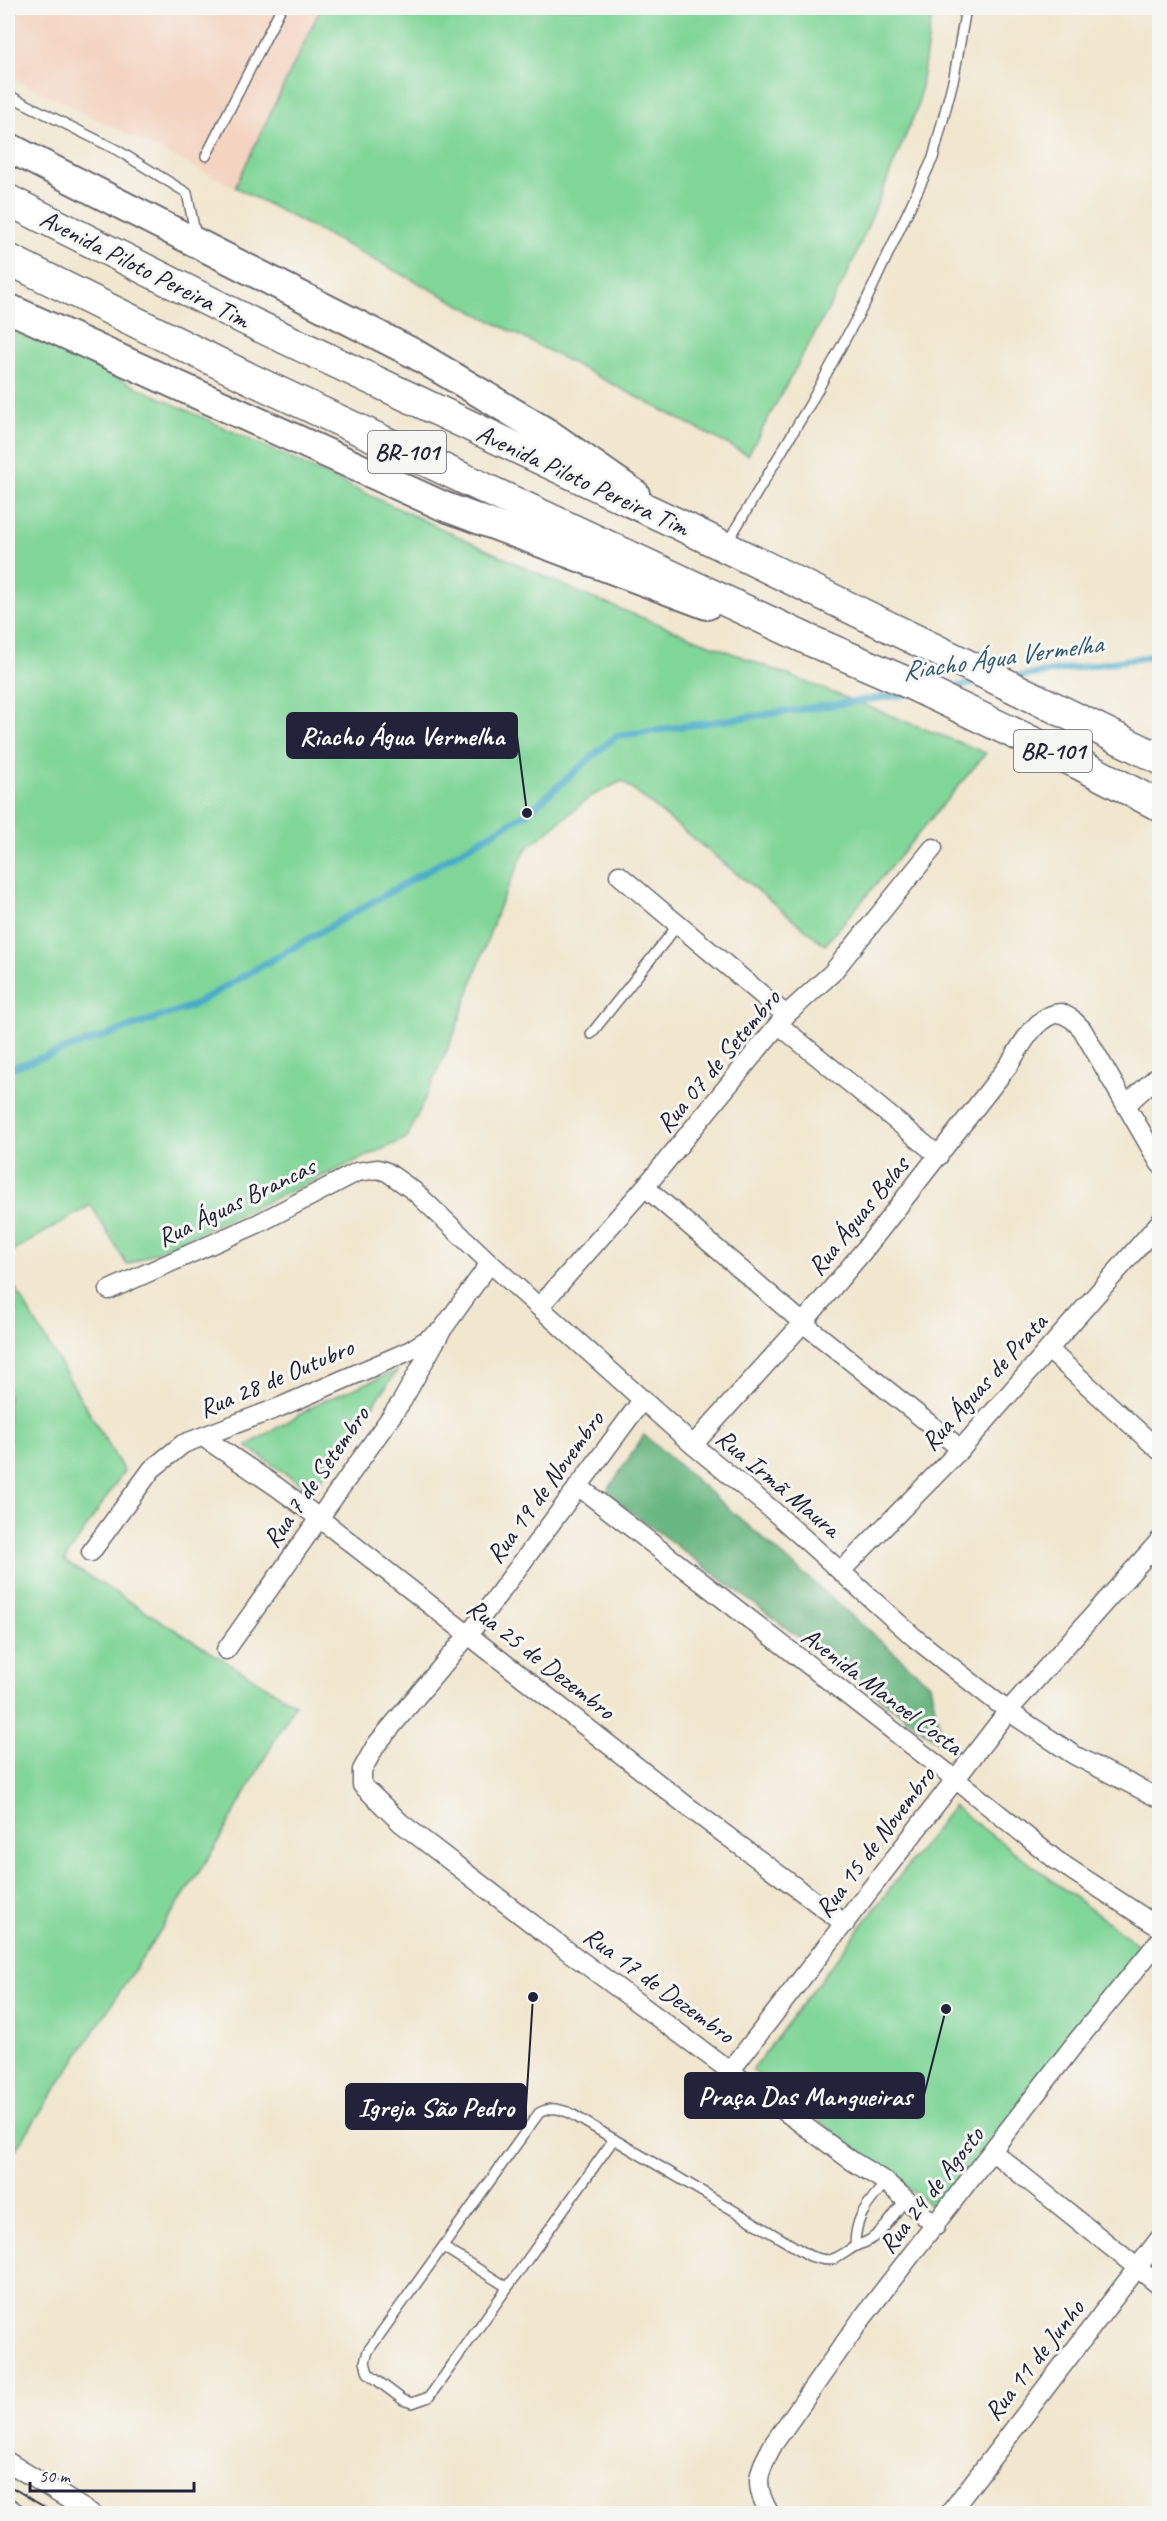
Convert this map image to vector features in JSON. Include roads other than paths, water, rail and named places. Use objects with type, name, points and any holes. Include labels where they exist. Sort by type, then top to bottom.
[{"type":"highway","name":"Avenida Piloto Pereira Tim","points":[[8,200],[250,322],[678,524],[1160,759]]},
{"type":"highway","name":"Avenida Piloto Pereira Tim","points":[[8,259],[257,382],[809,640],[945,700],[1081,765],[1160,806]]},
{"type":"main road","points":[[8,147],[415,354],[549,434],[678,524]]},
{"type":"main road","points":[[8,308],[443,506],[681,596],[809,640]]},
{"type":"street","name":"Rua 07 de Setembro","points":[[540,1306],[645,1187],[783,1020],[832,974],[933,848]]},
{"type":"street","points":[[619,875],[678,924],[783,1020],[939,1156]]},
{"type":"street","name":"Rua Águas Belas","points":[[693,1445],[803,1323],[939,1156],[1008,1066],[1026,1038],[1047,1016],[1061,1013],[1082,1029],[1126,1105]]},
{"type":"street","points":[[1160,1074],[1126,1105],[1160,1164]]},
{"type":"street","name":"Rua Águas Brancas","points":[[109,1290],[259,1223],[357,1172],[369,1169],[387,1172]]},
{"type":"street","name":"Rua Irmã Maura","points":[[387,1172],[414,1191],[490,1263],[693,1445],[841,1571],[916,1639],[1008,1712],[1074,1755],[1160,1799]]},
{"type":"street","points":[[645,1187],[803,1323],[960,1449]]},
{"type":"street","name":"Rua Águas de Prata","points":[[841,1571],[960,1449],[1160,1222]]},
{"type":"street","name":"Rua 28 de Outubro","points":[[91,1552],[152,1469],[183,1444],[280,1407],[326,1385],[409,1351],[442,1330],[490,1263]]},
{"type":"street","name":"Rua 7 de Setembro","points":[[226,1650],[402,1401],[442,1330]]},
{"type":"street","points":[[1049,1350],[1160,1451]]},
{"type":"street","name":"Rua 19 de Novembro","points":[[360,1778],[367,1761],[388,1730],[469,1634],[642,1399]]},
{"type":"street","name":"Rua 25 de Dezembro","points":[[203,1437],[278,1486],[692,1809],[845,1924]]},
{"type":"street","name":"Avenida Manoel Costa","points":[[578,1486],[1056,1860],[1160,1928]]},
{"type":"street","name":"Rua 15 de Novembro","points":[[731,2070],[845,1924],[954,1778],[1008,1712],[1160,1540]]},
{"type":"street","name":"Rua 17 de Dezembro","points":[[360,1778],[368,1793],[401,1822],[573,1955],[852,2161],[886,2182],[936,2226]]},
{"type":"street","name":"Rua 24 de Agosto","points":[[770,2514],[761,2498],[758,2481],[762,2464],[774,2443],[860,2321],[936,2226],[1077,2041],[1160,1940]]},
{"type":"street","points":[[993,2152],[1160,2286]]},
{"type":"street","name":"Rua 11 de Junho","points":[[949,2514],[1160,2238]]},
{"type":"street","points":[[8,2462],[92,2514]]},
{"type":"street","points":[[8,2507],[18,2514]]},
{"type":"lane","points":[[206,156],[281,8]]},
{"type":"lane","points":[[725,547],[810,404],[867,299],[933,158],[954,77],[966,8]]},
{"type":"lane","points":[[8,95],[117,150],[187,194],[197,242]]},
{"type":"lane","points":[[591,1034],[678,924]]},
{"type":"lane","points":[[614,2139],[429,2397],[412,2403],[403,2400],[368,2373],[365,2362],[368,2351],[539,2113],[557,2108],[614,2139],[810,2256],[824,2261],[836,2260],[855,2246],[870,2240],[884,2227],[906,2199]]},
{"type":"lane","points":[[855,2246],[855,2231],[861,2213],[886,2182]]},
{"type":"lane","points":[[443,2247],[507,2287]]},
{"type":"waterway","name":"Riacho Água Vermelha","points":[[1016,677],[1160,655]]},
{"type":"waterway","name":"Riacho Água Vermelha","points":[[945,688],[978,683]]},
{"type":"waterway","name":"Riacho Água Vermelha","points":[[8,1069],[192,1006],[527,813],[616,736],[907,694]]},
{"type":"tram line","points":[[8,2485],[56,2514]]},
{"type":"place","name":"Riacho Água Vermelha","points":[[527,813]]},
{"type":"place","name":"Igreja São Pedro","points":[[533,1997]]},
{"type":"place","name":"Praça Das Mangueiras","points":[[946,2009]]}]
